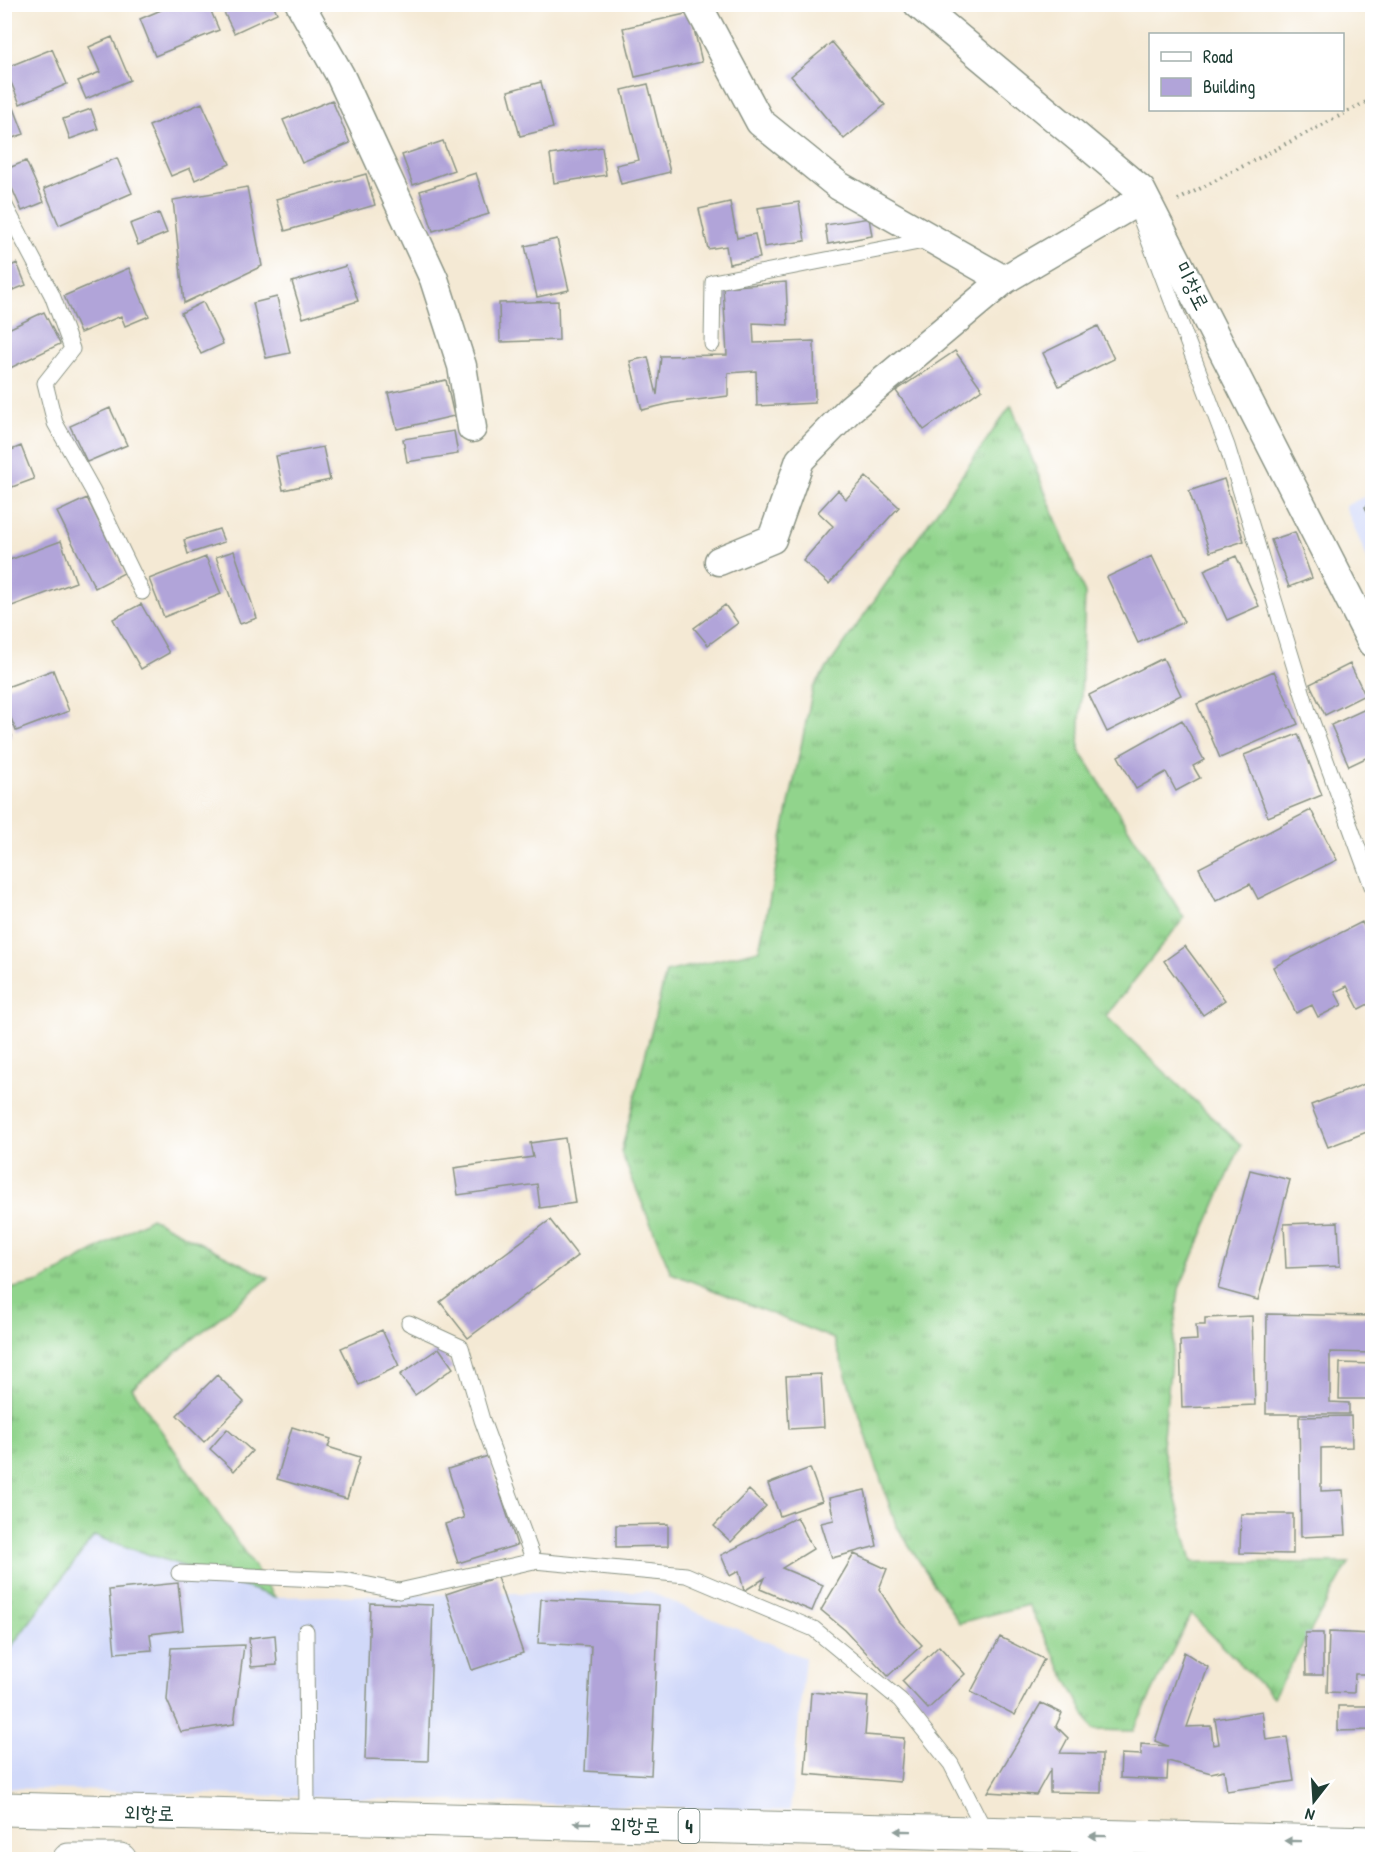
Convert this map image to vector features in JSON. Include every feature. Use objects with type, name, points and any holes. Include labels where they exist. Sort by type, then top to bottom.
[{"type":"main road","name":"외항로","points":[[4,1809],[1372,1843]]},
{"type":"main road","points":[[69,1860],[120,1860]]},
{"type":"street","points":[[300,4],[340,75],[434,279],[462,366],[472,428]]},
{"type":"street","points":[[697,4],[760,122],[838,186],[1004,280]]},
{"type":"street","name":"미창로","points":[[918,4],[1141,190],[1144,208],[1366,614],[1372,643]]},
{"type":"street","points":[[719,561],[772,539],[800,460],[850,409],[1004,280],[1144,208]]},
{"type":"lane","points":[[4,204],[52,295],[72,348],[45,383],[56,423],[93,491],[142,592]]},
{"type":"lane","points":[[1144,208],[1227,446],[1308,711],[1372,886]]},
{"type":"lane","points":[[711,344],[713,282],[932,239]]},
{"type":"lane","points":[[408,1323],[461,1347],[482,1420],[534,1562]]},
{"type":"lane","points":[[179,1573],[345,1580],[399,1591],[534,1562],[686,1575],[814,1629],[900,1700],[951,1764],[986,1833]]},
{"type":"lane","points":[[306,1631],[308,1816]]},
{"type":"path","points":[[1144,208],[1372,99]]},
{"type":"shaded area","points":[[1372,493],[1372,570],[1345,506]]},
{"type":"shaded area","points":[[94,1536],[275,1597],[647,1591],[805,1658],[790,1811],[5,1788],[5,1655]]},
{"type":"green space","points":[[1011,405],[1085,594],[1079,749],[1184,918],[1106,1016],[1241,1145],[1179,1289],[1162,1445],[1192,1562],[1349,1563],[1273,1697],[1191,1614],[1133,1731],[1093,1730],[1028,1605],[959,1623],[896,1525],[834,1339],[671,1273],[621,1152],[666,972],[759,950],[813,688]]},
{"type":"green space","points":[[151,1218],[269,1278],[132,1388],[275,1597],[94,1536],[5,1655],[5,1290],[40,1282]]},
{"type":"building","points":[[175,4],[208,4],[219,30],[155,56],[140,19]]},
{"type":"building","points":[[220,4],[273,4],[277,13],[234,33]]},
{"type":"building","points":[[690,13],[702,62],[635,77],[623,28]]},
{"type":"building","points":[[112,37],[130,80],[86,99],[78,81],[100,72],[89,47]]},
{"type":"building","points":[[832,42],[885,105],[844,139],[791,76]]},
{"type":"building","points":[[52,49],[67,84],[20,104],[5,68]]},
{"type":"building","points":[[541,82],[553,128],[520,136],[508,91]]},
{"type":"building","points":[[648,84],[670,172],[621,184],[616,165],[639,160],[622,90]]},
{"type":"building","points":[[332,100],[350,143],[302,163],[283,120]]},
{"type":"building","points":[[202,103],[230,164],[195,180],[190,168],[171,176],[149,126]]},
{"type":"building","points":[[14,108],[24,134],[4,141],[4,112]]},
{"type":"building","points":[[91,109],[98,129],[70,139],[63,119]]},
{"type":"building","points":[[443,141],[454,170],[413,185],[402,155]]},
{"type":"building","points":[[602,147],[606,175],[554,183],[550,155]]},
{"type":"building","points":[[117,158],[132,193],[59,225],[44,189]]},
{"type":"building","points":[[26,161],[44,202],[22,211],[4,170]]},
{"type":"building","points":[[476,173],[489,214],[433,231],[420,191]]},
{"type":"building","points":[[366,174],[375,205],[285,231],[276,199]]},
{"type":"building","points":[[247,187],[262,266],[184,303],[173,200]]},
{"type":"building","points":[[730,202],[737,238],[755,234],[760,258],[729,264],[726,246],[708,249],[699,209]]},
{"type":"building","points":[[799,202],[805,241],[764,247],[758,208]]},
{"type":"building","points":[[159,213],[167,233],[138,245],[130,224]]},
{"type":"building","points":[[869,218],[872,236],[828,244],[825,225]]},
{"type":"building","points":[[557,239],[569,290],[537,297],[525,246]]},
{"type":"building","points":[[17,263],[26,285],[6,293],[5,269]]},
{"type":"building","points":[[346,266],[358,301],[303,318],[292,282]]},
{"type":"building","points":[[129,268],[149,316],[125,326],[121,316],[80,333],[64,296]]},
{"type":"building","points":[[786,282],[788,325],[753,323],[754,343],[814,341],[815,403],[757,406],[756,371],[728,373],[728,396],[672,403],[642,410],[630,361],[648,357],[657,395],[661,356],[727,355],[723,287]]},
{"type":"building","points":[[277,297],[290,353],[266,358],[253,303]]},
{"type":"building","points":[[558,301],[559,340],[500,342],[499,303]]},
{"type":"building","points":[[203,302],[223,344],[201,354],[181,313]]},
{"type":"building","points":[[44,312],[60,344],[4,371],[4,331]]},
{"type":"building","points":[[1098,326],[1114,359],[1059,386],[1043,353]]},
{"type":"building","points":[[955,351],[982,389],[924,430],[896,391]]},
{"type":"building","points":[[446,380],[454,416],[397,429],[388,393]]},
{"type":"building","points":[[110,408],[127,445],[87,462],[70,426]]},
{"type":"building","points":[[454,431],[458,454],[407,462],[403,439]]},
{"type":"building","points":[[21,446],[34,479],[4,490],[4,453]]},
{"type":"building","points":[[323,447],[330,480],[283,490],[276,456]]},
{"type":"building","points":[[866,477],[899,507],[829,584],[803,561],[833,526],[818,512],[838,490],[846,499]]},
{"type":"building","points":[[1224,479],[1244,541],[1210,552],[1189,491]]},
{"type":"building","points":[[87,498],[124,573],[95,588],[57,512]]},
{"type":"building","points":[[1372,503],[1372,522],[1365,507]]},
{"type":"building","points":[[219,529],[224,542],[188,554],[184,540]]},
{"type":"building","points":[[1295,532],[1312,578],[1289,587],[1271,540]]},
{"type":"building","points":[[61,541],[76,582],[4,609],[4,562]]},
{"type":"building","points":[[234,551],[257,618],[240,624],[216,557]]},
{"type":"building","points":[[1152,556],[1184,622],[1138,643],[1107,577]]},
{"type":"building","points":[[1236,556],[1259,606],[1227,620],[1204,570]]},
{"type":"building","points":[[206,557],[221,594],[164,617],[149,579]]},
{"type":"building","points":[[141,604],[169,653],[141,669],[113,619]]},
{"type":"building","points":[[725,605],[738,623],[708,645],[694,628]]},
{"type":"building","points":[[1163,658],[1181,695],[1107,732],[1089,695]]},
{"type":"building","points":[[1350,664],[1365,695],[1325,715],[1310,684]]},
{"type":"building","points":[[53,670],[69,711],[16,731],[4,700],[4,688]]},
{"type":"building","points":[[1274,671],[1298,724],[1220,758],[1197,704]]},
{"type":"building","points":[[1372,706],[1372,755],[1349,766],[1331,725]]},
{"type":"building","points":[[5,719],[12,736],[5,739]]},
{"type":"building","points":[[1182,720],[1204,760],[1193,766],[1200,778],[1176,791],[1166,772],[1136,789],[1118,756]]},
{"type":"building","points":[[1298,734],[1322,795],[1268,817],[1244,755]]},
{"type":"building","points":[[1311,810],[1337,860],[1258,899],[1250,884],[1216,901],[1199,868]]},
{"type":"building","points":[[1362,922],[1372,944],[1372,1002],[1359,1009],[1347,986],[1335,992],[1342,1005],[1318,1017],[1312,1005],[1296,1013],[1273,967]]},
{"type":"building","points":[[1185,946],[1225,1000],[1203,1015],[1164,961]]},
{"type":"building","points":[[1372,1081],[1372,1130],[1328,1147],[1311,1105]]},
{"type":"building","points":[[565,1138],[575,1203],[540,1208],[537,1184],[458,1195],[454,1168],[533,1157],[530,1143]]},
{"type":"building","points":[[1250,1170],[1290,1180],[1258,1300],[1218,1289]]},
{"type":"building","points":[[550,1220],[578,1256],[468,1338],[440,1302]]},
{"type":"building","points":[[1338,1222],[1340,1266],[1286,1268],[1284,1224]]},
{"type":"building","points":[[1267,1314],[1372,1316],[1372,1353],[1330,1352],[1330,1402],[1349,1403],[1349,1414],[1266,1414]]},
{"type":"building","points":[[1252,1316],[1255,1405],[1182,1408],[1180,1341],[1197,1340],[1196,1325],[1205,1325],[1205,1318]]},
{"type":"building","points":[[382,1330],[399,1366],[359,1385],[341,1348]]},
{"type":"building","points":[[439,1348],[453,1368],[415,1395],[400,1375]]},
{"type":"building","points":[[1340,1363],[1372,1364],[1372,1399],[1339,1399]]},
{"type":"building","points":[[821,1374],[824,1427],[789,1429],[786,1376]]},
{"type":"building","points":[[217,1375],[244,1402],[204,1442],[177,1415]]},
{"type":"building","points":[[1351,1416],[1352,1447],[1321,1448],[1321,1491],[1343,1490],[1346,1535],[1301,1537],[1299,1417]]},
{"type":"building","points":[[292,1427],[331,1439],[328,1447],[360,1457],[347,1499],[277,1479]]},
{"type":"building","points":[[227,1429],[252,1451],[234,1471],[210,1449]]},
{"type":"building","points":[[488,1456],[517,1545],[458,1563],[445,1524],[464,1518],[448,1469]]},
{"type":"building","points":[[810,1468],[822,1501],[780,1516],[768,1484]]},
{"type":"building","points":[[749,1490],[766,1506],[731,1542],[714,1526]]},
{"type":"building","points":[[865,1490],[877,1546],[832,1558],[821,1523],[834,1520],[829,1498]]},
{"type":"building","points":[[1241,1514],[1293,1514],[1293,1554],[1240,1553]]},
{"type":"building","points":[[797,1517],[813,1549],[782,1568],[823,1585],[812,1611],[760,1589],[765,1578],[744,1591],[739,1571],[730,1576],[721,1555]]},
{"type":"building","points":[[668,1524],[668,1546],[616,1547],[616,1525]]},
{"type":"building","points":[[854,1554],[887,1569],[879,1589],[899,1621],[922,1645],[888,1676],[845,1630],[821,1610]]},
{"type":"building","points":[[497,1577],[523,1653],[472,1670],[446,1594]]},
{"type":"building","points":[[178,1583],[183,1630],[150,1634],[152,1650],[115,1653],[109,1590]]},
{"type":"building","points":[[541,1599],[659,1605],[651,1775],[585,1771],[591,1646],[538,1643]]},
{"type":"building","points":[[370,1603],[433,1605],[428,1761],[365,1759]]},
{"type":"building","points":[[1329,1632],[1372,1634],[1372,1674],[1355,1674],[1354,1693],[1327,1692]]},
{"type":"building","points":[[1305,1633],[1323,1633],[1323,1675],[1306,1675]]},
{"type":"building","points":[[275,1635],[277,1665],[251,1667],[249,1638]]},
{"type":"building","points":[[1000,1637],[1044,1659],[1015,1715],[971,1692]]},
{"type":"building","points":[[244,1645],[234,1724],[181,1732],[167,1700],[171,1648]]},
{"type":"building","points":[[939,1646],[965,1674],[928,1709],[902,1681]]},
{"type":"building","points":[[1184,1652],[1208,1667],[1187,1727],[1211,1726],[1213,1745],[1219,1744],[1215,1719],[1262,1711],[1266,1740],[1287,1737],[1294,1781],[1227,1791],[1224,1770],[1211,1773],[1168,1761],[1167,1780],[1120,1778],[1121,1754],[1141,1755],[1141,1744],[1168,1746],[1155,1741]]},
{"type":"building","points":[[811,1692],[868,1697],[865,1735],[904,1738],[900,1782],[805,1774]]},
{"type":"building","points":[[1041,1703],[1062,1713],[1056,1726],[1068,1738],[1060,1753],[1102,1754],[1101,1793],[1050,1792],[1050,1770],[1036,1795],[988,1792]]},
{"type":"building","points":[[1338,1706],[1372,1706],[1372,1730],[1338,1731]]}]
